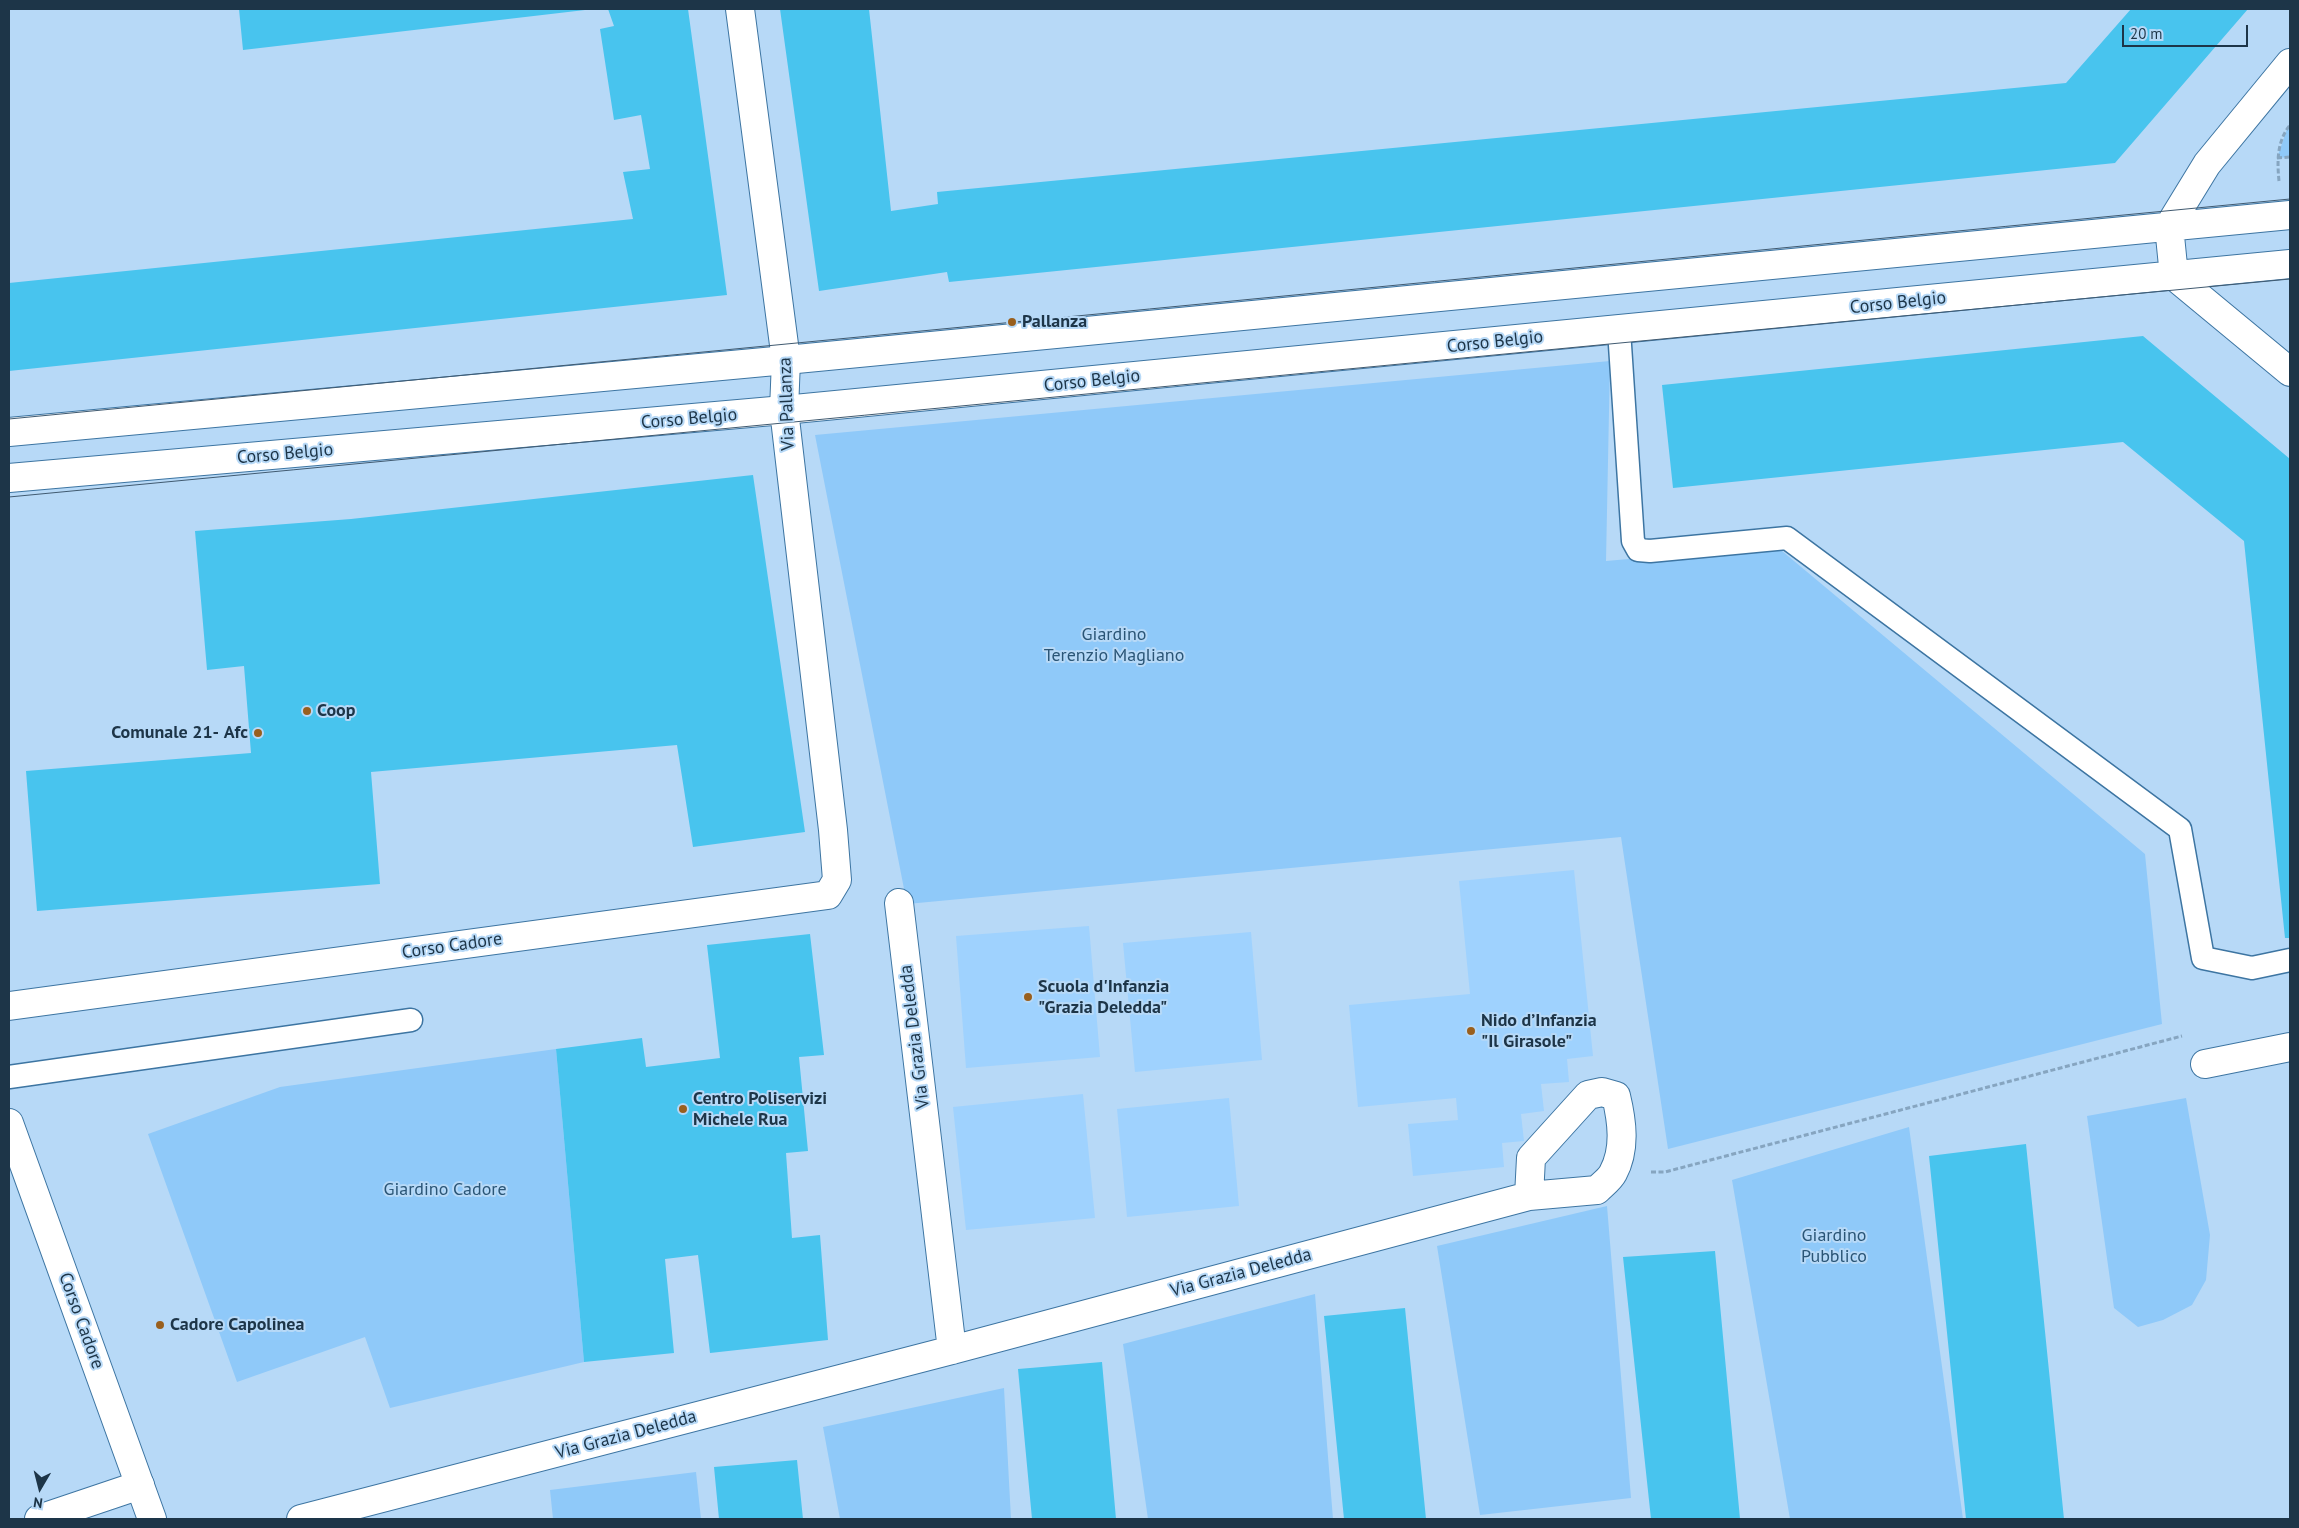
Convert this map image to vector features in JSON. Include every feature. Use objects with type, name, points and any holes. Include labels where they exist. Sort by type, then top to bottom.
[{"type":"street","name":"Via Pallanza","points":[[740,9],[786,360],[784,410],[833,830]]},
{"type":"street","points":[[2290,63],[2207,164],[2169,226],[2174,276],[2290,372]]},
{"type":"street","points":[[9,432],[786,360],[2290,215]]},
{"type":"street","name":"Corso Belgio","points":[[9,478],[784,410],[2290,264]]},
{"type":"street","name":"Corso Cadore","points":[[9,1006],[828,896],[837,880],[833,830]]},
{"type":"street","name":"Via Grazia Deledda","points":[[899,903],[952,1350]]},
{"type":"street","points":[[2205,1064],[2290,1047]]},
{"type":"street","points":[[1529,1196],[1530,1158],[1588,1095],[1602,1092],[1616,1096],[1621,1117],[1622,1146],[1613,1174]]},
{"type":"street","name":"Corso Cadore","points":[[9,1123],[152,1519]]},
{"type":"street","name":"Via Grazia Deledda","points":[[301,1519],[952,1350],[1529,1196],[1597,1190],[1613,1174]]},
{"type":"street","points":[[39,1519],[140,1485]]},
{"type":"lane","points":[[1619,330],[1633,541],[1638,550],[1650,551],[1787,538],[2180,829],[2203,958],[2252,968],[2290,960]]},
{"type":"lane","points":[[9,1077],[411,1020]]},
{"type":"path","points":[[2290,125],[2286,129],[2276,158],[2290,157]]},
{"type":"path","points":[[1613,1174],[1666,1172],[2184,1035]]},
{"type":"shaded area","name":"Nido d’Infanzia \"Il Girasole\"","points":[[1574,870],[1593,1056],[1567,1059],[1569,1082],[1541,1084],[1544,1111],[1521,1114],[1524,1141],[1502,1143],[1504,1167],[1413,1176],[1408,1124],[1458,1120],[1456,1098],[1358,1107],[1349,1005],[1470,994],[1459,881]]},
{"type":"shaded area","name":"Scuola d'Infanzia \"Grazia Deledda\"","points":[[1089,926],[1100,1057],[966,1068],[956,936]]},
{"type":"shaded area","name":"Scuola d'Infanzia \"Grazia Deledda\"","points":[[1251,932],[1262,1060],[1135,1072],[1123,943]]},
{"type":"shaded area","points":[[1083,1094],[1095,1218],[966,1230],[953,1107]]},
{"type":"shaded area","points":[[1229,1098],[1239,1206],[1127,1217],[1117,1109]]},
{"type":"green space","points":[[2290,125],[2290,157],[2277,158],[2287,129]]},
{"type":"green space","name":"Giardino Terenzio Magliano","points":[[1610,361],[1606,561],[1776,546],[2145,854],[2162,1024],[1668,1149],[1621,837],[907,904],[815,435]]},
{"type":"green space","name":"Giardino Cadore","points":[[556,1049],[584,1362],[390,1408],[365,1337],[237,1382],[148,1134],[280,1087]]},
{"type":"green space","points":[[2186,1098],[2210,1235],[2206,1280],[2192,1305],[2163,1320],[2138,1327],[2114,1308],[2087,1116]]},
{"type":"green space","name":"Giardino Pubblico","points":[[1909,1127],[1963,1519],[1790,1519],[1732,1180]]},
{"type":"green space","points":[[1607,1206],[1631,1498],[1480,1515],[1437,1246]]},
{"type":"green space","points":[[1315,1294],[1333,1519],[1148,1519],[1123,1344]]},
{"type":"green space","points":[[1004,1388],[1011,1519],[840,1519],[823,1427]]},
{"type":"green space","points":[[696,1472],[701,1519],[553,1519],[550,1490]]},
{"type":"building","points":[[239,9],[585,9],[585,10],[243,50]]},
{"type":"building","points":[[608,9],[688,9],[727,295],[9,371],[9,283],[633,219],[623,172],[650,169],[641,115],[614,120],[600,29],[614,26]]},
{"type":"building","points":[[780,9],[869,9],[891,211],[938,204],[937,192],[2066,83],[2131,9],[2248,9],[2115,163],[949,282],[947,272],[819,291]]},
{"type":"building","points":[[2143,336],[2290,459],[2290,938],[2285,938],[2244,541],[2123,442],[1673,488],[1662,385]]},
{"type":"building","points":[[753,475],[805,832],[693,847],[677,745],[371,772],[380,884],[37,911],[26,771],[251,753],[244,666],[207,670],[195,531],[351,519]]},
{"type":"building","name":"Centro Poliservizi Michele Rua","points":[[810,934],[824,1055],[799,1057],[808,1151],[786,1153],[792,1238],[820,1235],[828,1340],[710,1353],[698,1255],[665,1259],[674,1353],[584,1362],[556,1049],[642,1038],[646,1067],[720,1058],[707,945]]},
{"type":"building","points":[[2026,1144],[2064,1519],[1966,1519],[1929,1156]]},
{"type":"building","points":[[1715,1251],[1740,1519],[1651,1519],[1623,1257]]},
{"type":"building","points":[[1405,1308],[1426,1519],[1344,1519],[1324,1316]]},
{"type":"building","points":[[1102,1362],[1116,1519],[1032,1519],[1018,1369]]},
{"type":"building","points":[[797,1460],[803,1519],[719,1519],[714,1467]]},
{"type":"tram line","points":[[9,419],[2290,199]]},
{"type":"tram line","points":[[9,497],[2290,279]]},
{"type":"place","name":"Pallanza","points":[[1012,322]]},
{"type":"place","name":"Coop","points":[[307,711]]},
{"type":"place","name":"Comunale 21- Afc","points":[[258,733]]},
{"type":"place","name":"Scuola d'Infanzia \"Grazia Deledda\"","points":[[1028,997]]},
{"type":"place","name":"Nido d’Infanzia \"Il Girasole\"","points":[[1471,1031]]},
{"type":"place","name":"Centro Poliservizi Michele Rua","points":[[683,1109]]},
{"type":"place","name":"Cadore Capolinea","points":[[160,1325]]}]
